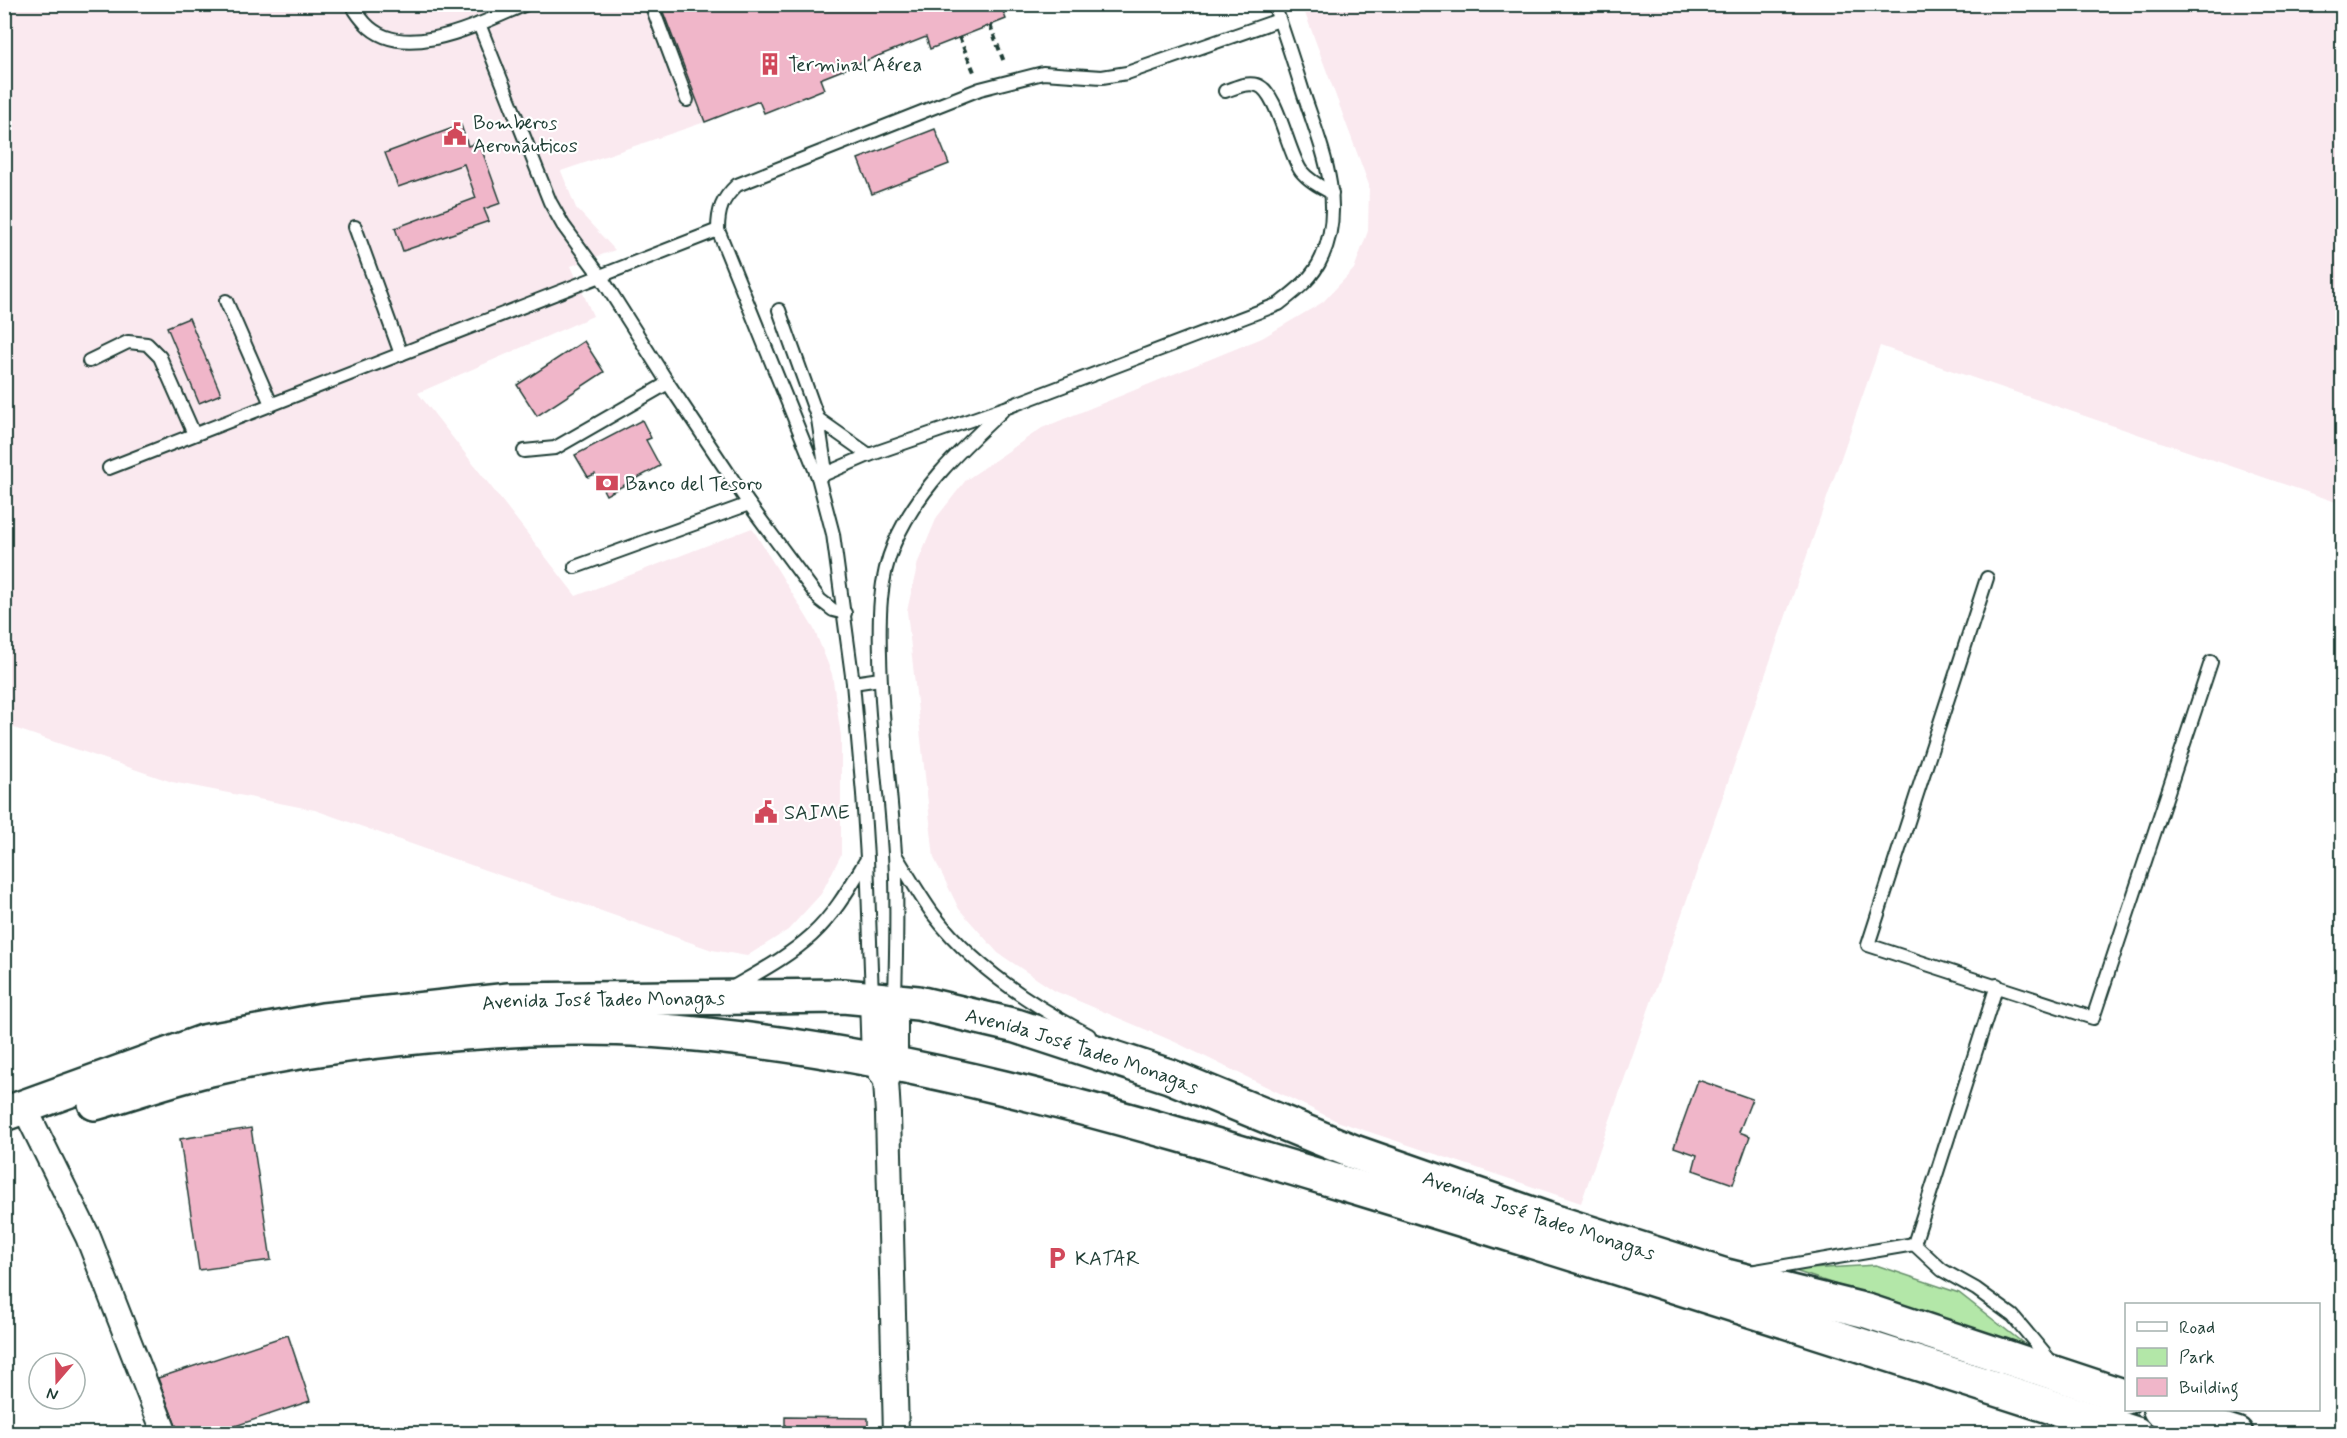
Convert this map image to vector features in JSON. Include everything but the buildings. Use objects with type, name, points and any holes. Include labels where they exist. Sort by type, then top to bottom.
[{"type":"main road","name":"Avenida José Tadeo Monagas","points":[[13,1122],[203,1042],[323,1020],[509,1000],[716,997],[884,999],[958,1011],[1016,1026],[1169,1076],[1365,1156],[1546,1220],[1726,1276],[1868,1311],[2125,1396]]},
{"type":"main road","name":"Avenida José Tadeo Monagas","points":[[13,1122],[205,1071],[335,1045],[516,1028],[646,1030],[749,1040],[885,1069],[1000,1088],[1193,1138],[1728,1302],[2136,1434]]},
{"type":"main road","points":[[2163,1411],[2236,1434]]},
{"type":"street","points":[[884,999],[896,1434]]},
{"type":"street","points":[[13,1122],[88,1237],[165,1434]]},
{"type":"lane","points":[[352,4],[354,10],[372,31],[398,42],[424,41],[479,24],[526,4]]},
{"type":"lane","points":[[651,4],[687,100]]},
{"type":"lane","points":[[822,474],[869,455],[1005,408],[1279,304],[1306,283],[1322,257],[1332,223],[1332,194],[1324,157],[1274,4]]},
{"type":"lane","points":[[822,474],[718,230],[718,214],[724,197],[736,185],[980,89],[1043,73],[1102,77],[1127,73],[1279,20]]},
{"type":"lane","points":[[479,24],[550,202],[563,225],[601,276],[668,383],[749,504],[820,600],[833,610],[844,614]]},
{"type":"lane","points":[[1225,91],[1245,84],[1259,85],[1268,93],[1293,157],[1302,172],[1332,194]]},
{"type":"lane","points":[[355,227],[401,354]]},
{"type":"lane","points":[[109,468],[718,230]]},
{"type":"lane","points":[[226,302],[271,404]]},
{"type":"lane","points":[[779,310],[818,419],[822,474],[833,534],[853,683],[867,858],[884,999]]},
{"type":"lane","points":[[89,361],[128,342],[147,344],[160,357],[194,434]]},
{"type":"lane","points":[[524,451],[555,448],[668,383]]},
{"type":"lane","points":[[884,999],[895,855],[880,680],[881,591],[894,544],[915,505],[934,479],[962,448],[1005,408]]},
{"type":"lane","points":[[818,419],[869,455]]},
{"type":"lane","points":[[575,567],[749,504]]},
{"type":"lane","points":[[1987,578],[1868,945],[2093,1018],[2211,662]]},
{"type":"lane","points":[[853,683],[880,680]]},
{"type":"lane","points":[[895,855],[934,915],[981,965],[1053,1017],[1169,1076]]},
{"type":"lane","points":[[716,997],[782,960],[814,934],[839,904],[867,858]]},
{"type":"lane","points":[[1914,1244],[1996,985]]},
{"type":"lane","points":[[1726,1276],[1914,1244]]},
{"type":"lane","points":[[1914,1244],[1942,1270],[1976,1289],[2013,1316],[2061,1374]]},
{"type":"path","points":[[990,25],[1004,62]]},
{"type":"path","points":[[959,37],[976,78]]},
{"type":"shaded area","points":[[5,5],[1015,5],[930,49],[925,37],[821,79],[824,89],[764,113],[759,101],[561,171],[576,208],[615,250],[571,266],[593,316],[418,393],[576,596],[752,528],[814,629],[832,674],[841,736],[841,855],[821,894],[788,930],[747,956],[712,950],[315,810],[172,782],[5,725]]},
{"type":"shaded area","points":[[1302,5],[2342,5],[2342,504],[1880,346],[1581,1203],[1337,1121],[1175,1042],[1055,991],[998,953],[959,909],[934,858],[907,611],[918,562],[937,517],[966,480],[1042,428],[1262,338],[1323,302],[1354,269],[1368,231],[1369,185]]},
{"type":"green space","points":[[1876,1265],[1959,1293],[2032,1350],[1792,1270]]},
{"type":"place","name":"Terminal Aérea","points":[[770,64]]},
{"type":"place","name":"Bomberos Aeronáuticos","points":[[455,134]]},
{"type":"place","name":"Banco del Tesoro","points":[[607,483]]},
{"type":"place","name":"SAIME","points":[[766,812]]},
{"type":"place","name":"KATAR","points":[[1057,1258]]}]
